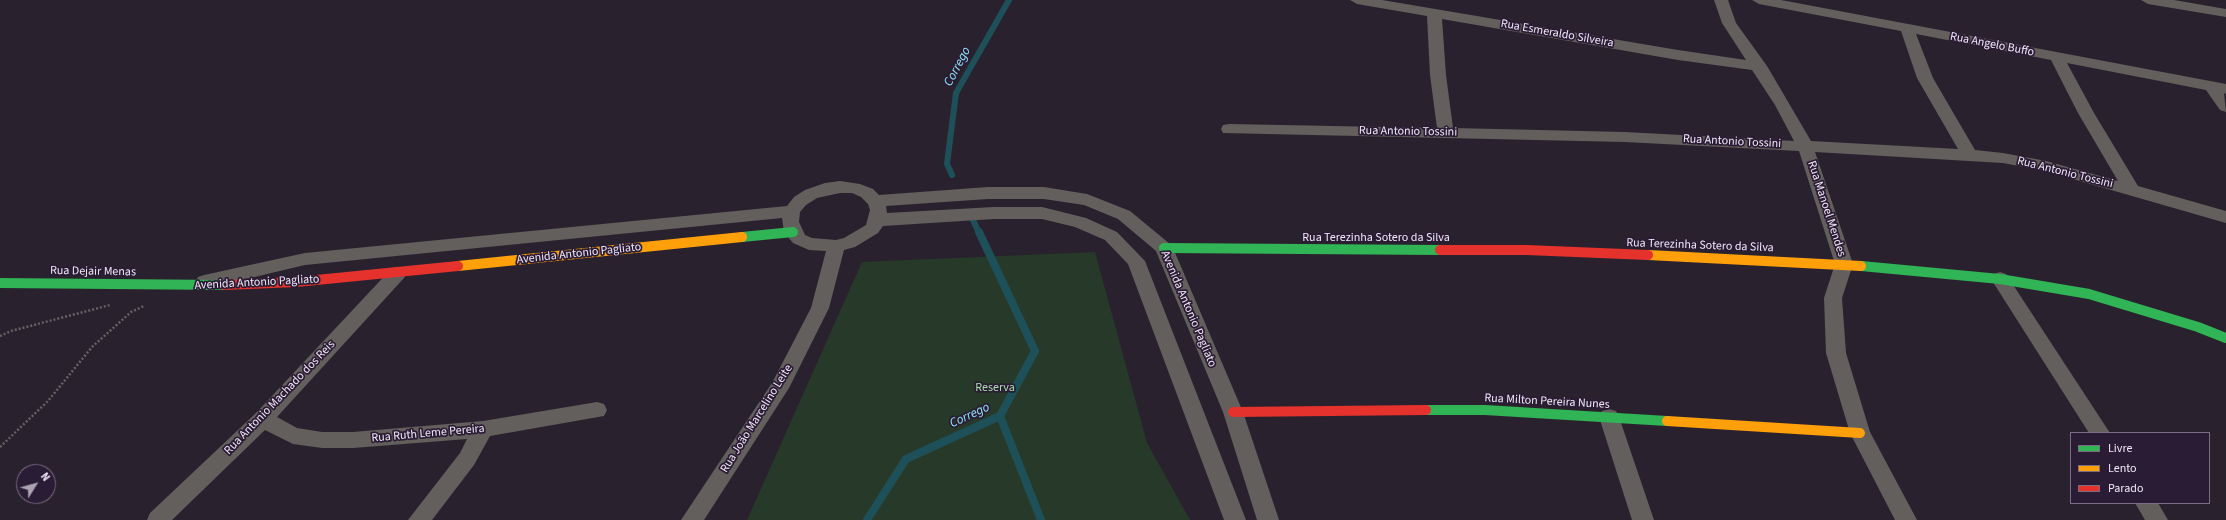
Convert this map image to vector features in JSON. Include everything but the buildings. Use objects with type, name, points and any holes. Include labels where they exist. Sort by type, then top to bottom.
[{"type":"street","name":"Rua Esmeraldo Silveira","points":[[1357,0],[1678,55],[1759,66]]},
{"type":"street","name":"Rua Manoel Mendes","points":[[1721,0],[1729,23],[1759,66],[1805,146],[1844,264],[1833,298],[1836,353],[1860,433],[1906,520]]},
{"type":"street","name":"Rua Angelo Buffo","points":[[1759,0],[2219,88]]},
{"type":"street","points":[[2152,0],[2226,13]]},
{"type":"street","points":[[1434,13],[1438,74],[1446,133]]},
{"type":"street","points":[[1907,29],[1925,78],[1970,155]]},
{"type":"street","points":[[2057,58],[2086,113],[2132,190]]},
{"type":"street","points":[[2219,88],[2226,107]]},
{"type":"street","name":"Rua Antonio Tossini","points":[[1229,129],[1625,137],[1970,155],[2003,158],[2046,166],[2226,217]]},
{"type":"street","points":[[833,188],[854,188],[867,193],[875,201],[878,210],[877,220],[872,229],[862,237],[849,243],[836,246],[809,244],[799,239],[793,232],[790,222],[792,211],[800,202],[811,194],[833,188]]},
{"type":"street","name":"Avenida Antonio Pagliato","points":[[875,201],[988,192],[1044,193],[1086,200],[1124,215],[1164,248],[1233,412],[1268,520]]},
{"type":"street","name":"Avenida Antonio Pagliato","points":[[186,286],[305,259],[792,211]]},
{"type":"street","points":[[877,220],[994,213],[1042,213],[1080,222],[1111,236],[1136,261],[1235,520]]},
{"type":"street","name":"Avenida Antonio Pagliato","points":[[186,286],[296,282],[398,273],[793,232]]},
{"type":"street","name":"Rua João Marcelino Leite","points":[[692,520],[779,388],[820,308],[836,246]]},
{"type":"street","name":"Rua Terezinha Sotero da Silva","points":[[1164,248],[1527,250],[1844,264],[2000,279],[2088,294],[2198,327],[2226,338]]},
{"type":"street","name":"Rua Antonio Machado dos Reis","points":[[158,520],[263,419],[398,273]]},
{"type":"street","points":[[2000,279],[2099,432]]},
{"type":"street","name":"Rua Dejair Menas","points":[[0,283],[186,286]]},
{"type":"street","name":"Rua Ruth Leme Pereira","points":[[263,419],[293,436],[322,440],[353,440],[483,429],[597,410]]},
{"type":"street","name":"Rua Milton Pereira Nunes","points":[[1233,412],[1485,410],[1860,433]]},
{"type":"street","points":[[1609,417],[1643,520]]},
{"type":"street","points":[[419,520],[467,459],[483,429]]},
{"type":"street","points":[[2147,504],[2157,520]]},
{"type":"path","points":[[0,447],[48,401],[92,347],[131,312],[152,302]]},
{"type":"path","points":[[0,336],[11,331],[117,303]]},
{"type":"green space","name":"Reserva","points":[[1095,252],[1147,443],[1190,520],[747,520],[862,262]]},
{"type":"waterway","name":"Corrego","points":[[952,175],[947,164],[956,93],[1009,0]]},
{"type":"waterway","name":"Corrego","points":[[973,220],[979,233]]},
{"type":"waterway","name":"Corrego","points":[[979,232],[1035,351],[1000,416]]},
{"type":"waterway","name":"Corrego","points":[[867,520],[906,459],[1000,416]]},
{"type":"waterway","points":[[1000,416],[1041,520]]},
{"type":"traffic: fast","points":[[742,237],[793,232]]},
{"type":"traffic: fast","points":[[1164,248],[1440,250]]},
{"type":"traffic: fast","points":[[1861,266],[2000,279],[2089,294],[2198,327],[2226,338]]},
{"type":"traffic: fast","points":[[0,283],[186,286],[224,285]]},
{"type":"traffic: fast","points":[[1426,410],[1485,410],[1667,421]]},
{"type":"traffic: slow","points":[[458,266],[742,237]]},
{"type":"traffic: slow","points":[[1648,255],[1861,266]]},
{"type":"traffic: slow","points":[[1667,421],[1860,433]]},
{"type":"traffic: jam","points":[[1440,250],[1527,250],[1648,255]]},
{"type":"traffic: jam","points":[[224,285],[296,282],[458,266]]},
{"type":"traffic: jam","points":[[1233,412],[1426,410]]}]
